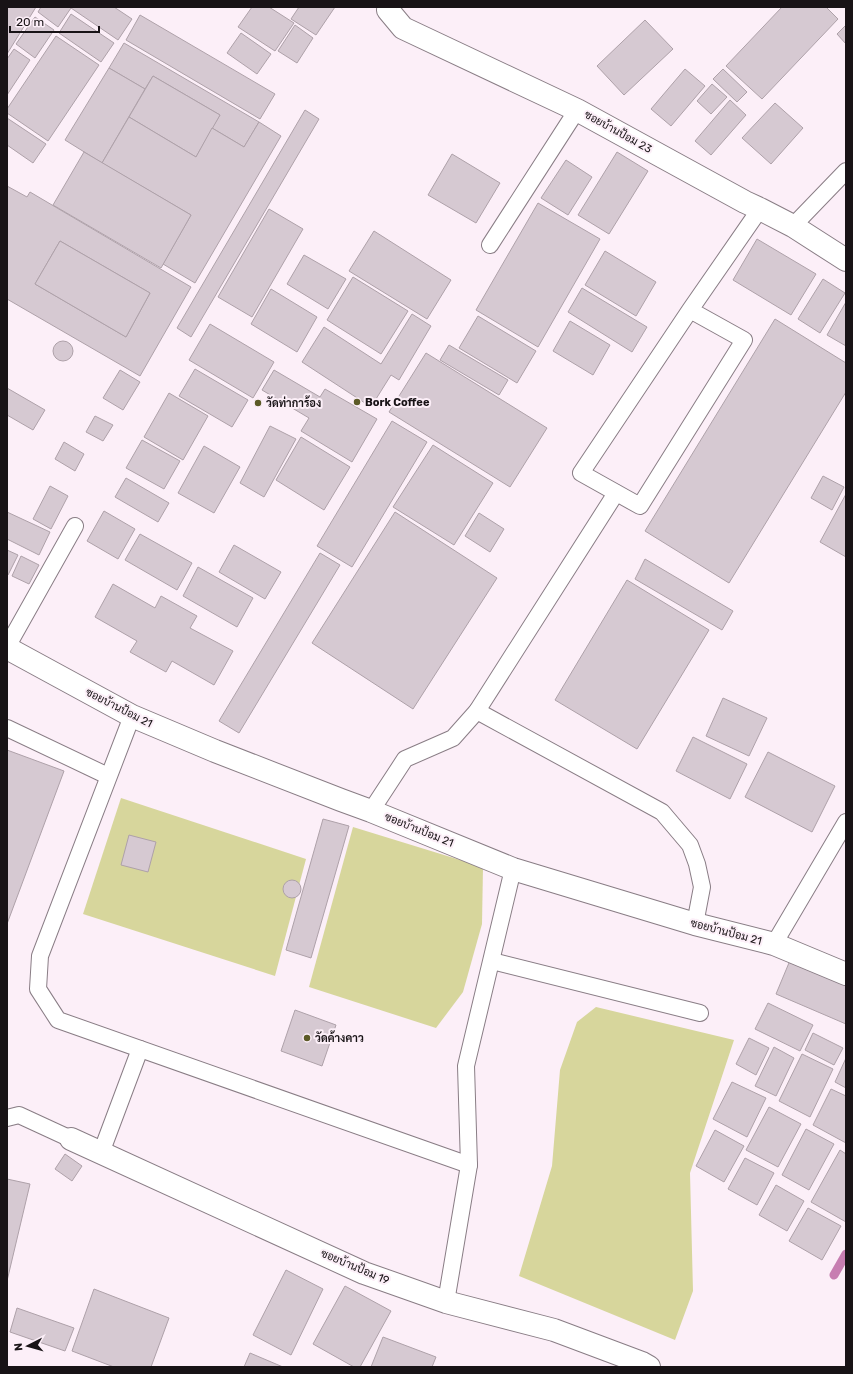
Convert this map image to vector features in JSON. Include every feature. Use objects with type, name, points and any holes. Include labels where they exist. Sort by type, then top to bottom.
[{"type":"street","name":"ซอยบ้านป้อม 23","points":[[388,8],[403,28],[577,110],[745,202],[793,226],[846,260]]},
{"type":"street","name":"ซอยบ้านป้อม 21","points":[[7,648],[132,716],[222,754],[371,811],[513,869],[695,924],[774,944],[846,974]]},
{"type":"street","name":"ซอยบ้านป้อม 19","points":[[71,1139],[364,1273],[446,1302],[554,1330],[649,1367]]},
{"type":"lane","points":[[490,245],[577,110]]},
{"type":"lane","points":[[793,226],[846,171]]},
{"type":"lane","points":[[690,310],[744,340],[640,506],[581,473],[690,310],[760,209]]},
{"type":"lane","points":[[371,811],[405,759],[454,738],[477,711],[616,492]]},
{"type":"lane","points":[[7,648],[75,526]]},
{"type":"lane","points":[[477,711],[662,812],[690,845],[697,864],[702,887],[695,924]]},
{"type":"lane","points":[[132,716],[40,956],[38,989],[58,1020],[469,1165]]},
{"type":"lane","points":[[7,728],[108,776]]},
{"type":"lane","points":[[774,944],[846,822]]},
{"type":"lane","points":[[446,1302],[469,1165],[466,1066],[513,869]]},
{"type":"lane","points":[[492,961],[700,1013]]},
{"type":"lane","points":[[101,1153],[140,1049]]},
{"type":"lane","points":[[7,1118],[19,1114],[71,1139]]},
{"type":"shaded area","points":[[121,798],[306,859],[275,976],[83,914]]},
{"type":"shaded area","points":[[353,827],[483,867],[482,924],[463,992],[436,1028],[309,987]]},
{"type":"shaded area","points":[[596,1007],[734,1040],[690,1173],[693,1291],[675,1340],[519,1276],[552,1166],[560,1070],[577,1022]]},
{"type":"building","points":[[7,7],[36,7],[7,54]]},
{"type":"building","points":[[41,7],[114,7],[132,19],[118,40],[71,8],[58,27],[38,12]]},
{"type":"building","points":[[252,7],[269,7],[294,23],[275,51],[238,27]]},
{"type":"building","points":[[299,7],[335,7],[316,35],[291,19]]},
{"type":"building","points":[[782,7],[826,7],[838,19],[762,99],[726,66]]},
{"type":"building","points":[[71,14],[114,43],[101,62],[59,33]]},
{"type":"building","points":[[140,15],[275,94],[260,119],[126,40]]},
{"type":"building","points":[[35,17],[54,30],[35,58],[16,44]]},
{"type":"building","points":[[645,20],[673,49],[624,95],[597,66]]},
{"type":"building","points":[[295,25],[313,38],[297,63],[278,51]]},
{"type":"building","points":[[846,25],[846,44],[837,34]]},
{"type":"building","points":[[241,33],[271,54],[257,74],[227,53]]},
{"type":"building","points":[[56,36],[99,65],[48,141],[7,113],[7,109]]},
{"type":"building","points":[[124,43],[259,122],[244,147],[212,128],[220,115],[153,76],[145,89],[109,68]]},
{"type":"building","points":[[14,49],[30,60],[7,95],[7,59]]},
{"type":"building","points":[[109,68],[145,89],[102,163],[65,140]]},
{"type":"building","points":[[685,69],[705,86],[671,126],[651,109]]},
{"type":"building","points":[[723,69],[747,92],[737,102],[713,79]]},
{"type":"building","points":[[153,76],[220,115],[196,157],[129,117]]},
{"type":"building","points":[[712,84],[727,97],[711,114],[697,101]]},
{"type":"building","points":[[730,100],[746,115],[711,155],[695,141]]},
{"type":"building","points":[[775,103],[803,128],[771,164],[742,138]]},
{"type":"building","points":[[305,110],[319,119],[191,337],[177,328]]},
{"type":"building","points":[[129,117],[196,157],[212,128],[244,147],[259,122],[281,136],[195,283],[163,264],[191,215],[102,163]]},
{"type":"building","points":[[7,118],[46,144],[33,163],[7,145]]},
{"type":"building","points":[[84,152],[191,215],[161,268],[53,205]]},
{"type":"building","points":[[617,152],[648,171],[609,234],[578,215]]},
{"type":"building","points":[[452,154],[500,183],[476,223],[428,195]]},
{"type":"building","points":[[566,160],[592,177],[568,215],[541,198]]},
{"type":"building","points":[[7,186],[27,197],[30,192],[191,287],[140,376],[7,299]],"holes":[[[60,241],[150,293],[126,337],[35,284]]]},
{"type":"building","points":[[538,203],[600,239],[538,347],[476,310]]},
{"type":"building","points":[[269,209],[303,229],[252,317],[218,297]]},
{"type":"building","points":[[374,231],[451,280],[427,319],[349,271]]},
{"type":"building","points":[[757,239],[816,274],[791,315],[733,280]]},
{"type":"building","points":[[60,241],[150,293],[126,337],[35,284]]},
{"type":"building","points":[[605,251],[656,282],[636,316],[585,285]]},
{"type":"building","points":[[304,255],[346,279],[328,309],[287,284]]},
{"type":"building","points":[[353,277],[408,311],[381,354],[327,320]]},
{"type":"building","points":[[823,279],[845,293],[820,333],[798,319]]},
{"type":"building","points":[[582,288],[647,327],[632,352],[568,312]]},
{"type":"building","points":[[271,289],[317,317],[297,352],[251,324]]},
{"type":"building","points":[[846,302],[846,346],[827,335]]},
{"type":"building","points":[[412,314],[431,326],[399,380],[391,375],[371,407],[302,362],[324,327],[381,364]]},
{"type":"building","points":[[478,316],[536,351],[517,383],[459,348]]},
{"type":"building","points":[[775,319],[846,363],[846,392],[729,583],[645,531]]},
{"type":"building","points":[[570,321],[610,345],[593,375],[553,351]]},
{"type":"building","points":[[210,324],[274,362],[253,398],[189,360]]},
{"type":"building","points":[[63,341],[70,344],[73,351],[70,358],[63,361],[56,358],[53,351],[56,344]]},
{"type":"building","points":[[449,345],[508,380],[499,395],[440,360]]},
{"type":"building","points":[[426,353],[547,428],[510,487],[389,412]]},
{"type":"building","points":[[195,369],[248,400],[232,427],[179,396]]},
{"type":"building","points":[[120,370],[140,382],[123,410],[103,398]]},
{"type":"building","points":[[274,370],[320,397],[325,389],[377,419],[352,462],[301,431],[309,418],[262,390]]},
{"type":"building","points":[[7,388],[45,410],[33,430],[7,415]]},
{"type":"building","points":[[169,393],[208,416],[183,460],[144,437]]},
{"type":"building","points":[[95,416],[113,425],[103,441],[86,432]]},
{"type":"building","points":[[392,421],[427,442],[352,567],[317,546]]},
{"type":"building","points":[[270,426],[296,439],[264,497],[240,483]]},
{"type":"building","points":[[301,437],[350,467],[324,510],[276,480]]},
{"type":"building","points":[[142,440],[180,461],[164,489],[126,468]]},
{"type":"building","points":[[64,442],[84,454],[75,471],[55,459]]},
{"type":"building","points":[[433,445],[493,483],[454,545],[393,507]]},
{"type":"building","points":[[204,446],[240,467],[214,513],[178,493]]},
{"type":"building","points":[[823,476],[844,487],[832,510],[811,498]]},
{"type":"building","points":[[126,478],[169,503],[158,522],[115,497]]},
{"type":"building","points":[[50,486],[68,496],[51,529],[33,519]]},
{"type":"building","points":[[846,494],[846,557],[820,542]]},
{"type":"building","points":[[104,511],[135,529],[118,559],[87,541]]},
{"type":"building","points":[[7,512],[50,532],[39,555],[7,539]]},
{"type":"building","points":[[395,512],[497,578],[413,709],[312,643]]},
{"type":"building","points":[[479,513],[504,529],[490,552],[465,536]]},
{"type":"building","points":[[140,534],[192,563],[177,590],[125,560]]},
{"type":"building","points":[[234,545],[281,572],[265,599],[219,572]]},
{"type":"building","points":[[7,550],[18,555],[8,575],[7,574]]},
{"type":"building","points":[[320,553],[340,565],[239,733],[219,721]]},
{"type":"building","points":[[21,556],[39,565],[29,584],[12,576]]},
{"type":"building","points":[[645,559],[733,611],[722,630],[635,579]]},
{"type":"building","points":[[198,567],[253,598],[237,627],[183,596]]},
{"type":"building","points":[[627,580],[709,630],[637,749],[555,700]]},
{"type":"building","points":[[113,584],[155,608],[161,596],[197,616],[190,628],[233,651],[214,685],[172,661],[166,672],[130,652],[137,641],[95,617]]},
{"type":"building","points":[[723,698],[767,718],[749,756],[706,736]]},
{"type":"building","points":[[693,737],[747,764],[730,799],[676,771]]},
{"type":"building","points":[[7,750],[64,771],[7,924]]},
{"type":"building","points":[[768,752],[835,786],[812,832],[745,797]]},
{"type":"building","points":[[323,819],[349,826],[311,958],[286,950]]},
{"type":"building","points":[[129,835],[156,842],[148,872],[121,865]]},
{"type":"building","points":[[292,880],[298,883],[301,889],[298,895],[292,898],[286,895],[283,889],[286,883]]},
{"type":"building","points":[[791,958],[846,982],[846,1024],[776,994]]},
{"type":"building","points":[[768,1003],[813,1025],[800,1051],[755,1029]]},
{"type":"building","points":[[295,1010],[336,1025],[322,1066],[281,1051]]},
{"type":"building","points":[[813,1033],[843,1048],[834,1065],[805,1050]]},
{"type":"building","points":[[749,1038],[769,1048],[756,1075],[736,1064]]},
{"type":"building","points":[[774,1047],[794,1058],[776,1096],[755,1086]]},
{"type":"building","points":[[802,1054],[833,1069],[810,1117],[779,1101]]},
{"type":"building","points":[[846,1058],[846,1088],[835,1082]]},
{"type":"building","points":[[732,1082],[766,1098],[747,1137],[713,1119]]},
{"type":"building","points":[[831,1089],[846,1096],[846,1143],[813,1125]]},
{"type":"building","points":[[769,1107],[801,1124],[778,1167],[746,1150]]},
{"type":"building","points":[[806,1129],[834,1144],[809,1190],[782,1175]]},
{"type":"building","points":[[715,1130],[744,1146],[724,1182],[696,1166]]},
{"type":"building","points":[[840,1150],[846,1154],[846,1222],[811,1202]]},
{"type":"building","points":[[65,1154],[82,1166],[72,1181],[55,1169]]},
{"type":"building","points":[[745,1158],[774,1173],[757,1205],[728,1189]]},
{"type":"building","points":[[7,1179],[30,1184],[7,1281]]},
{"type":"building","points":[[776,1185],[804,1201],[787,1231],[759,1215]]},
{"type":"building","points":[[808,1208],[841,1226],[822,1260],[789,1241]]},
{"type":"building","points":[[286,1270],[323,1289],[291,1355],[253,1335]]},
{"type":"building","points":[[345,1286],[391,1311],[360,1367],[354,1367],[313,1344]]},
{"type":"building","points":[[94,1289],[169,1318],[151,1367],[114,1367],[72,1351]]},
{"type":"building","points":[[17,1308],[74,1328],[65,1351],[10,1332]]},
{"type":"building","points":[[383,1337],[436,1357],[432,1367],[371,1367]]},
{"type":"building","points":[[250,1353],[283,1367],[244,1367]]},
{"type":"waterway","points":[[834,1275],[846,1254]]},
{"type":"place","name":"Bork Coffee","points":[[357,402]]},
{"type":"place","name":"วัดท่าการ้อง","points":[[258,403]]},
{"type":"place","name":"วัดค้างคาว","points":[[307,1038]]}]
